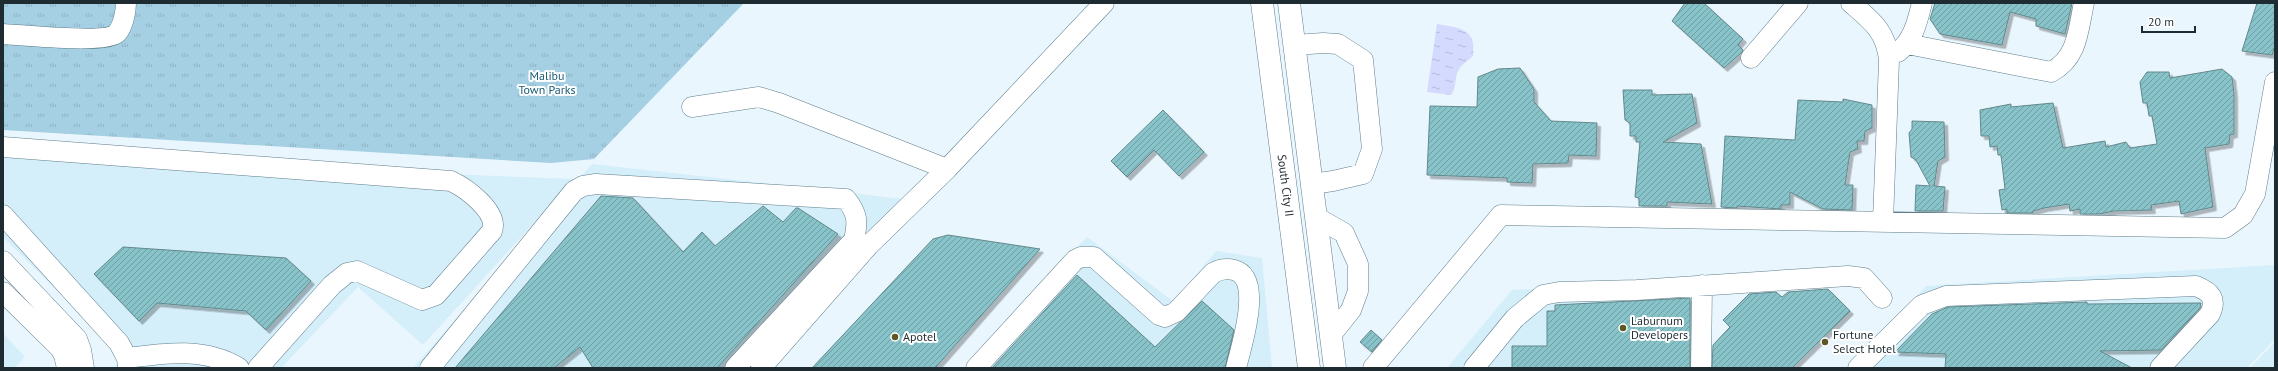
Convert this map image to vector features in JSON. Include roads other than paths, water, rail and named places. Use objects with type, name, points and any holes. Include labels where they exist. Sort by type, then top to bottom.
[{"type":"main road","name":"South City II","points":[[1262,3],[1309,368]]},
{"type":"main road","points":[[1289,3],[1335,368]]},
{"type":"street","points":[[3,34],[93,39],[111,37],[118,32],[126,3]]},
{"type":"street","points":[[761,368],[868,245],[947,169],[1104,3]]},
{"type":"street","points":[[1751,58],[1798,3]]},
{"type":"street","points":[[1851,3],[1882,33],[1887,44],[1889,60],[1883,222]]},
{"type":"street","points":[[1889,60],[1907,44],[1914,32],[1922,3]]},
{"type":"street","points":[[1907,44],[2051,72],[2068,60],[2073,50],[2084,3]]},
{"type":"street","points":[[1295,45],[1338,44],[1363,60],[1372,149],[1363,174],[1312,184]]},
{"type":"street","points":[[1373,368],[1501,215],[2225,228],[2243,215],[2255,194],[2275,82]]},
{"type":"street","points":[[692,107],[759,97],[779,103],[947,169]]},
{"type":"street","points":[[3,147],[451,181],[462,186],[492,216],[494,224],[492,231],[436,295],[422,300],[357,271],[348,273],[332,285],[258,368]]},
{"type":"street","points":[[430,368],[574,191],[583,186],[604,184],[846,199],[852,207],[858,223],[854,240],[735,368]]},
{"type":"street","points":[[3,215],[119,343],[128,363],[162,353],[205,354],[225,359],[239,368]]},
{"type":"street","points":[[1316,218],[1344,233],[1358,264],[1358,291],[1351,310],[1330,335]]},
{"type":"street","points":[[976,368],[1075,260],[1087,256],[1094,257],[1159,315],[1165,317],[1176,312],[1213,273],[1220,269],[1239,272],[1244,276],[1248,284],[1249,297],[1247,319],[1236,368]]},
{"type":"street","points":[[3,261],[31,289],[77,340],[81,350],[84,368]]},
{"type":"street","points":[[1474,368],[1515,318],[1543,295],[1559,292],[1857,276],[1868,281],[1882,298]]},
{"type":"street","points":[[1702,285],[1702,368]]},
{"type":"street","points":[[1858,368],[1922,305],[1946,296],[2196,286],[2208,291],[2213,300],[2214,306],[2210,314],[2160,368]]},
{"type":"street","points":[[31,289],[10,298],[60,348],[64,355],[67,368]]},
{"type":"water","points":[[1437,24],[1459,28],[1465,31],[1472,40],[1474,47],[1473,56],[1459,69],[1456,75],[1454,89],[1451,95],[1427,92]]},
{"type":"place","name":"Laburnum Developers","points":[[1623,328]]},
{"type":"place","name":"Apotel","points":[[895,337]]},
{"type":"place","name":"Fortune Select Hotel","points":[[1825,342]]},
{"type":"park label","name":"Malibu Town Parks","points":[[547,83]]}]
